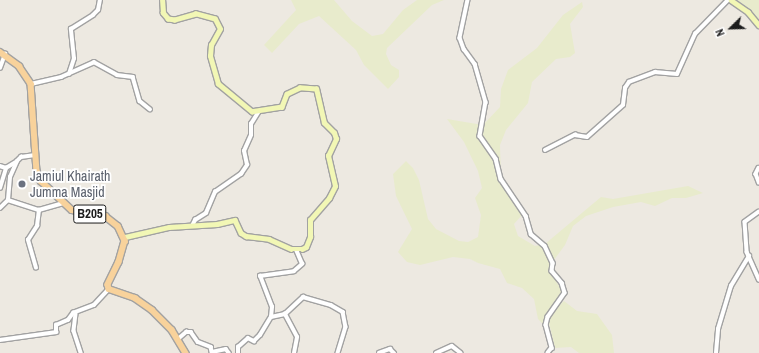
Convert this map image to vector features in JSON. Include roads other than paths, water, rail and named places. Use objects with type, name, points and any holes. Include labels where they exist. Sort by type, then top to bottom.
[{"type":"main road","points":[[3,53],[19,66],[31,84]]},
{"type":"main road","name":"B205","points":[[31,84],[35,155],[41,181],[62,203],[78,212],[105,216],[115,222],[125,237]]},
{"type":"main road","points":[[125,237],[119,262],[108,285],[109,289],[143,303],[162,320],[178,339],[186,353]]},
{"type":"street","points":[[69,74],[74,59],[71,28],[93,15],[98,10],[100,0]]},
{"type":"street","points":[[125,237],[169,227],[192,226],[234,220],[241,233],[246,236],[269,239],[296,250],[306,247],[310,237],[310,220],[329,198],[335,186],[328,156],[336,139],[334,133],[324,123],[316,89],[300,88],[287,94],[282,107],[252,112],[245,108],[218,84],[210,56],[211,45],[220,29],[215,19],[196,14],[175,20],[168,19],[163,13],[162,0]]},
{"type":"street","points":[[468,0],[460,38],[464,49],[475,64],[486,102],[480,136],[496,159],[501,180],[526,216],[531,234],[545,246],[553,264],[552,271],[562,283],[565,293],[548,317],[546,325],[552,346],[548,353]]},
{"type":"street","points":[[545,150],[575,135],[587,137],[623,105],[625,88],[630,82],[655,72],[677,74],[695,34],[728,0]]},
{"type":"street","points":[[731,0],[748,12],[759,25]]},
{"type":"street","points":[[0,68],[3,53]]},
{"type":"street","points":[[31,84],[69,74],[91,62],[117,75],[131,76],[140,101],[150,109]]},
{"type":"street","points":[[192,226],[195,220],[206,213],[215,192],[241,174],[248,165],[244,151],[251,136],[251,124],[259,111]]},
{"type":"street","points":[[0,188],[6,168],[21,157],[35,155]]},
{"type":"street","points":[[0,208],[8,200],[10,177],[16,161]]},
{"type":"street","points":[[0,166],[6,168]]},
{"type":"street","points":[[759,168],[756,174],[759,182]]},
{"type":"street","points":[[8,200],[39,210],[62,203]]},
{"type":"street","points":[[36,268],[28,240],[37,226],[39,210]]},
{"type":"street","points":[[759,212],[745,222],[749,256],[759,279]]},
{"type":"street","points":[[238,353],[238,347],[248,338],[254,340],[260,335],[271,317],[272,307],[260,276],[294,271],[302,264],[296,250]]},
{"type":"street","points":[[716,353],[718,329],[731,286],[749,256]]},
{"type":"street","points":[[0,340],[56,332],[56,325],[94,305],[109,289]]},
{"type":"street","points":[[271,317],[285,314],[303,297],[341,309],[346,327],[338,353]]},
{"type":"street","points":[[76,314],[74,331],[81,353]]},
{"type":"street","points":[[285,314],[297,337],[294,353]]},
{"type":"street","points":[[178,339],[186,332],[191,332],[198,342],[211,347],[212,352],[226,349],[229,353]]},
{"type":"street","points":[[436,353],[452,346],[461,353]]},
{"type":"street","points":[[379,353],[390,349],[394,353]]},
{"type":"place","name":"Jamiul Khairath Jumma Masjid","points":[[22,184]]}]
